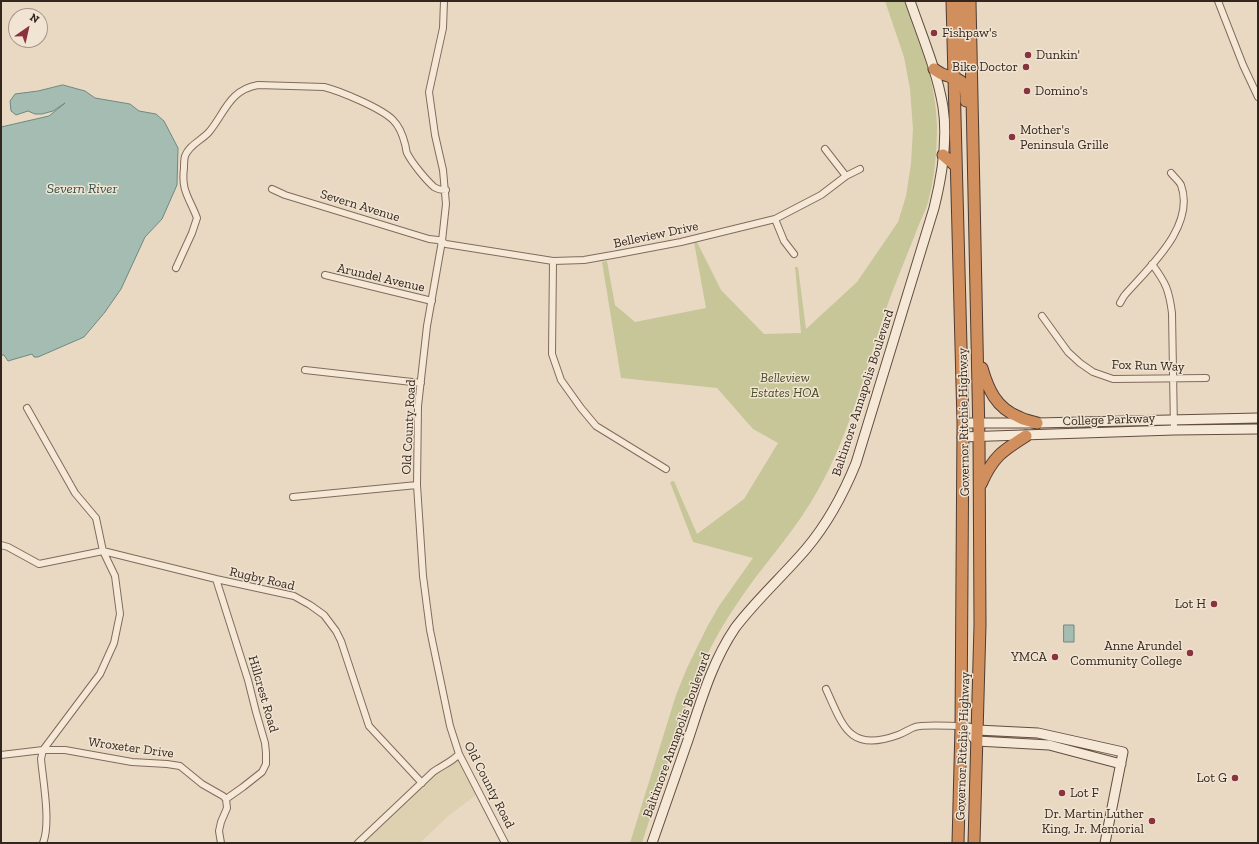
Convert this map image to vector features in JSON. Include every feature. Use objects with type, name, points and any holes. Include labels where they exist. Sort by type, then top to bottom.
[{"type":"highway","name":"Governor Ritchie Highway","points":[[952,1],[963,423],[961,726],[958,843]]},
{"type":"highway","points":[[959,1],[961,17],[961,61],[972,68]]},
{"type":"highway","name":"Governor Ritchie Highway","points":[[970,1],[980,488],[980,624],[974,843]]},
{"type":"highway","points":[[934,69],[944,75],[960,80],[966,89],[967,150],[974,176]]},
{"type":"highway","points":[[943,155],[956,166]]},
{"type":"highway","points":[[978,352],[985,381],[995,399],[1009,412],[1018,417],[1037,423]]},
{"type":"highway","points":[[980,488],[992,462],[1010,445],[1026,436]]},
{"type":"street","name":"Old County Road","points":[[444,1],[443,28],[429,92],[435,135],[443,170],[446,190],[446,204],[442,241],[427,326],[417,437],[417,486],[423,576],[427,608],[450,726],[459,754],[506,843]]},
{"type":"street","name":"Baltimore Annapolis Boulevard","points":[[652,843],[704,693],[719,655],[735,628],[816,537],[837,505],[856,463],[934,208],[939,189],[943,155],[943,108],[934,69],[910,1]]},
{"type":"street","points":[[1218,1],[1242,65],[1258,97]]},
{"type":"street","points":[[176,268],[197,218],[186,196],[182,180],[185,156],[191,148],[209,132],[226,105],[237,94],[248,87],[258,85],[328,88],[360,101],[385,114],[393,120],[399,128],[405,142],[407,153],[420,171],[435,188],[446,190]]},
{"type":"street","points":[[825,149],[846,176]]},
{"type":"street","name":"Belleview Drive","points":[[442,241],[446,244],[553,261],[584,260],[686,241],[775,219],[821,195],[846,176],[860,169]]},
{"type":"street","points":[[1120,303],[1124,296],[1173,238],[1181,219],[1184,202],[1180,184],[1171,173]]},
{"type":"street","name":"Severn Avenue","points":[[272,189],[285,195],[442,241]]},
{"type":"street","points":[[775,219],[784,241],[794,254]]},
{"type":"street","points":[[553,261],[552,354],[561,380],[596,426],[666,469]]},
{"type":"street","points":[[1152,264],[1164,280],[1170,295],[1172,313],[1174,430]]},
{"type":"street","name":"Arundel Avenue","points":[[325,275],[432,301]]},
{"type":"street","name":"Fox Run Way","points":[[1042,316],[1068,352],[1093,372],[1113,378],[1206,378]]},
{"type":"street","points":[[305,370],[421,383]]},
{"type":"street","points":[[27,408],[75,493],[96,518],[103,551],[114,576],[120,614],[117,636],[112,651],[100,674],[43,750],[41,759],[46,823],[43,843]]},
{"type":"street","name":"College Parkway","points":[[963,423],[1037,423],[1258,418]]},
{"type":"street","name":"College Parkway","points":[[962,437],[1174,430],[1258,430]]},
{"type":"street","points":[[293,497],[417,486]]},
{"type":"street","name":"Rugby Road","points":[[1,546],[8,547],[39,564],[103,551],[216,579],[294,596],[310,605],[324,616],[336,631],[341,641],[369,726],[422,783]]},
{"type":"street","name":"Hillcrest Road","points":[[216,579],[248,680],[265,743],[266,753],[266,764],[262,772],[248,784],[226,799]]},
{"type":"street","points":[[826,689],[842,723],[850,734],[861,740],[871,741],[883,739],[898,735],[916,727],[961,726],[977,735],[1049,745],[1121,764]]},
{"type":"street","points":[[977,735],[1038,733],[1123,752],[1105,843]]},
{"type":"street","name":"Wroxeter Drive","points":[[1,755],[43,750],[65,750],[132,762],[175,764],[186,770],[202,784],[226,799]]},
{"type":"street","points":[[358,843],[433,772],[459,754]]},
{"type":"street","points":[[221,843],[219,831],[220,822],[227,808],[226,799]]},
{"type":"shaded area","points":[[459,754],[479,793],[448,816],[420,843],[358,843],[402,801]]},
{"type":"green space","name":"Belleview Estates HOA","points":[[885,1],[906,1],[922,47],[934,93],[937,126],[936,153],[931,190],[926,209],[890,298],[850,420],[830,467],[802,517],[754,579],[728,617],[714,642],[689,696],[642,843],[630,843],[676,695],[687,668],[719,606],[753,558],[693,542],[670,482],[674,481],[697,534],[744,499],[778,443],[753,429],[717,388],[621,378],[602,262],[607,261],[615,305],[635,322],[706,308],[694,242],[697,242],[721,290],[764,334],[801,333],[795,267],[798,267],[806,329],[857,282],[898,222],[906,196],[911,164],[913,129],[910,89],[904,57]]},
{"type":"water","name":"Severn River","points":[[63,85],[85,91],[95,98],[130,104],[139,111],[156,114],[164,121],[178,148],[177,185],[162,219],[145,237],[121,289],[105,312],[84,337],[38,357],[34,357],[32,354],[8,361],[4,355],[1,355],[1,127],[49,116],[65,103],[53,111],[42,114],[35,114],[28,111],[16,115],[11,111],[10,101],[15,94],[38,91]]},
{"type":"water","points":[[1064,625],[1074,625],[1074,642],[1064,642]]},
{"type":"place","name":"Fishpaw's","points":[[934,33]]},
{"type":"place","name":"Dunkin'","points":[[1028,55]]},
{"type":"place","name":"Bike Doctor","points":[[1026,67]]},
{"type":"place","name":"Domino's","points":[[1027,91]]},
{"type":"place","name":"Mother's Peninsula Grille","points":[[1012,137]]},
{"type":"place","name":"Lot H","points":[[1214,604]]},
{"type":"place","name":"Anne Arundel Community College","points":[[1190,653]]},
{"type":"place","name":"YMCA","points":[[1055,657]]},
{"type":"place","name":"Lot G","points":[[1235,778]]},
{"type":"place","name":"Lot F","points":[[1062,793]]},
{"type":"place","name":"Dr. Martin Luther King, Jr. Memorial","points":[[1152,821]]}]
